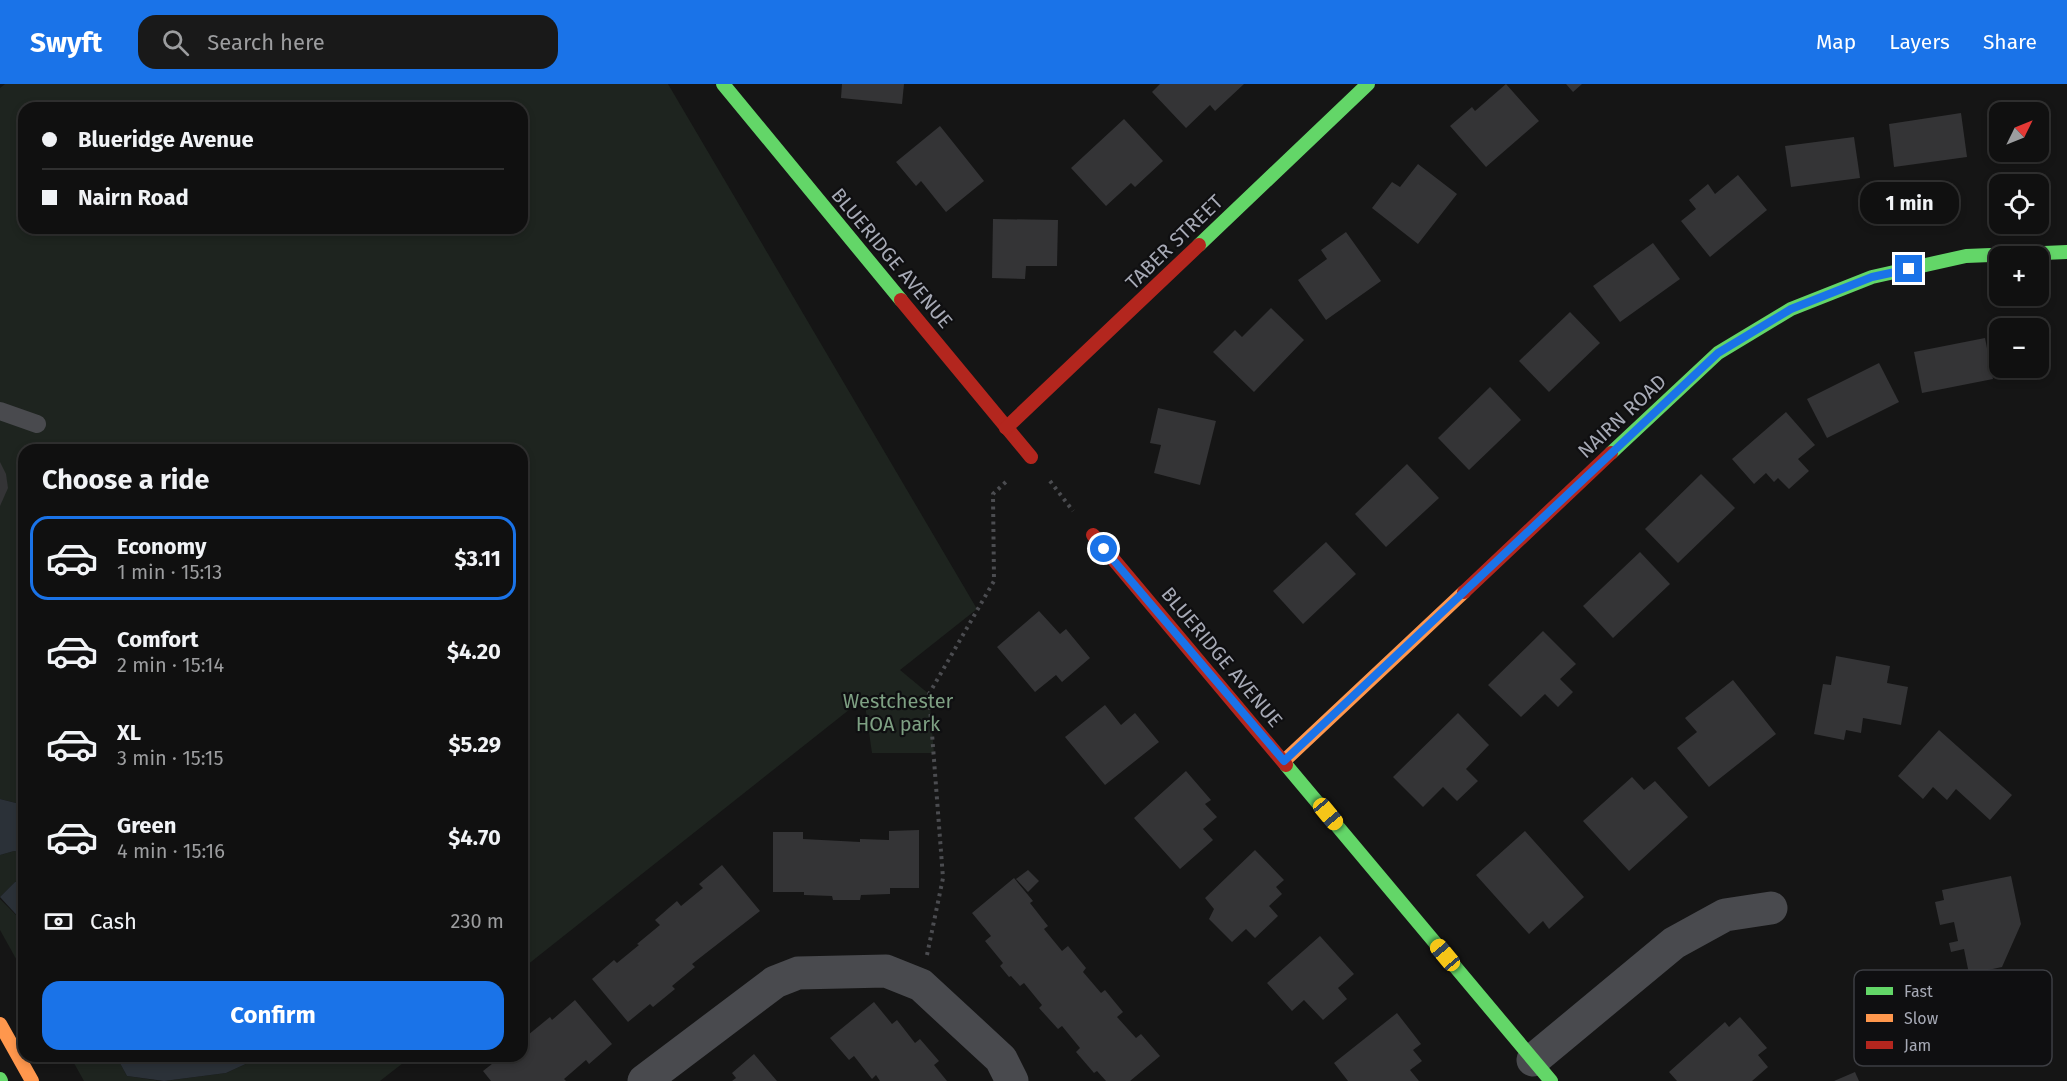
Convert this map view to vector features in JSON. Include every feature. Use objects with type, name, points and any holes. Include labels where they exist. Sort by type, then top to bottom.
[{"type":"street","name":"BLUERIDGE AVENUE","points":[[723,84],[1031,457]]},
{"type":"street","name":"TABER STREET","points":[[1006,428],[1368,84]]},
{"type":"street","name":"NAIRN ROAD","points":[[1284,761],[1718,353],[1791,309],[1872,277],[1966,256],[2067,252]]},
{"type":"street","name":"BLUERIDGE AVENUE","points":[[1093,535],[1542,1071]]},
{"type":"street","points":[[1542,1071],[1674,943],[1725,915],[1771,908]]},
{"type":"street","points":[[644,1081],[775,982],[798,973],[886,971],[921,985],[1001,1059],[1012,1081]]},
{"type":"street","points":[[0,1024],[18,1056]]},
{"type":"street","points":[[21,1062],[32,1081]]},
{"type":"lane","points":[[0,411],[37,424]]},
{"type":"path","points":[[921,985],[943,878],[929,694],[994,581],[993,494],[1031,457],[1093,535]]},
{"type":"green space","name":"Westchester HOA park","points":[[5,84],[668,84],[977,609],[900,670],[929,694],[934,753],[872,753],[864,698],[528,964],[528,444],[18,444],[18,804],[0,799],[0,88]]},
{"type":"green space","points":[[18,852],[18,881],[0,897],[0,855]]},
{"type":"green space","points":[[0,899],[18,917],[18,962],[0,930]]},
{"type":"green space","points":[[73,1062],[119,1062],[127,1076],[161,1081],[84,1081]]},
{"type":"green space","points":[[250,1062],[404,1062],[380,1081],[164,1081],[226,1073]]},
{"type":"shaded area","points":[[0,799],[18,804],[18,852],[0,855]]},
{"type":"shaded area","points":[[18,881],[18,916],[0,897]]},
{"type":"shaded area","points":[[119,1062],[250,1062],[226,1073],[164,1081],[127,1076]]},
{"type":"building","points":[[842,84],[904,84],[902,104],[841,98]]},
{"type":"building","points":[[1160,84],[1244,84],[1215,111],[1210,105],[1186,128],[1152,92]]},
{"type":"building","points":[[1506,84],[1539,121],[1486,167],[1450,126],[1472,107],[1475,111]]},
{"type":"building","points":[[1566,84],[1582,84],[1573,92]]},
{"type":"building","points":[[1961,113],[1967,157],[1894,167],[1889,124]]},
{"type":"building","points":[[1124,119],[1163,161],[1135,187],[1131,183],[1106,206],[1071,168]]},
{"type":"building","points":[[940,126],[984,181],[946,212],[921,181],[916,186],[896,162]]},
{"type":"building","points":[[1854,137],[1860,178],[1791,187],[1785,146]]},
{"type":"building","points":[[1418,164],[1457,194],[1418,244],[1372,208],[1392,182],[1400,187]]},
{"type":"building","points":[[1738,175],[1767,210],[1710,257],[1681,221],[1696,209],[1689,200],[1708,184],[1715,194]]},
{"type":"building","points":[[993,219],[1058,220],[1057,266],[1026,266],[1025,279],[992,278]]},
{"type":"building","points":[[1346,232],[1381,281],[1326,320],[1298,280],[1327,259],[1321,250]]},
{"type":"building","points":[[1653,243],[1680,279],[1620,322],[1593,286]]},
{"type":"building","points":[[1271,308],[1304,340],[1254,392],[1213,352],[1235,330],[1242,337]]},
{"type":"building","points":[[1570,312],[1600,343],[1549,392],[1519,361]]},
{"type":"building","points":[[1985,338],[1989,358],[1989,378],[1993,379],[1922,393],[1914,352]]},
{"type":"building","points":[[1879,363],[1899,402],[1827,438],[1807,399]]},
{"type":"building","points":[[1490,387],[1521,420],[1469,470],[1438,438]]},
{"type":"building","points":[[1158,408],[1216,421],[1200,485],[1154,473],[1161,445],[1150,443]]},
{"type":"building","points":[[1786,412],[1815,445],[1798,459],[1809,471],[1789,489],[1778,478],[1774,482],[1766,473],[1754,484],[1732,459]]},
{"type":"building","points":[[0,462],[6,474],[8,488],[0,506]]},
{"type":"building","points":[[1407,464],[1439,498],[1386,547],[1355,514]]},
{"type":"building","points":[[1701,474],[1735,508],[1678,563],[1645,529]]},
{"type":"building","points":[[1326,542],[1356,574],[1303,624],[1273,591]]},
{"type":"building","points":[[1640,552],[1670,584],[1613,638],[1583,606]]},
{"type":"building","points":[[1039,611],[1060,634],[1066,629],[1090,658],[1062,682],[1056,675],[1035,692],[997,647]]},
{"type":"building","points":[[1543,631],[1576,664],[1560,679],[1573,692],[1558,707],[1545,694],[1521,717],[1488,685]]},
{"type":"building","points":[[1836,656],[1890,666],[1887,683],[1908,687],[1901,725],[1863,718],[1861,733],[1846,730],[1844,740],[1814,734],[1823,684],[1831,685]]},
{"type":"building","points":[[1733,680],[1776,734],[1709,787],[1677,748],[1697,732],[1685,718]]},
{"type":"building","points":[[1105,705],[1121,725],[1135,713],[1159,742],[1105,785],[1065,737]]},
{"type":"building","points":[[1458,713],[1489,745],[1466,769],[1478,781],[1457,801],[1443,787],[1423,807],[1393,777]]},
{"type":"building","points":[[1939,730],[2012,795],[1990,820],[1956,789],[1947,800],[1933,787],[1923,799],[1898,776]]},
{"type":"building","points":[[1186,771],[1211,800],[1205,804],[1217,817],[1203,829],[1213,840],[1180,869],[1134,818]]},
{"type":"building","points":[[1632,777],[1644,790],[1655,781],[1688,817],[1629,871],[1583,821]]},
{"type":"building","points":[[919,830],[919,888],[890,888],[890,894],[861,895],[860,900],[833,900],[832,896],[804,895],[804,892],[773,892],[773,832],[803,832],[803,839],[860,842],[860,839],[889,840],[889,831]]},
{"type":"building","points":[[1525,831],[1584,897],[1549,929],[1543,921],[1529,934],[1476,875]]},
{"type":"building","points":[[1255,850],[1284,880],[1276,887],[1282,894],[1269,906],[1278,916],[1255,938],[1246,929],[1232,942],[1209,919],[1214,909],[1205,898]]},
{"type":"building","points":[[722,865],[760,911],[692,964],[695,967],[672,986],[675,989],[653,1007],[650,1004],[628,1022],[592,979],[614,960],[617,963],[639,945],[637,944],[660,925],[655,920],[677,901],[681,906],[703,888],[699,884]]},
{"type":"building","points":[[1028,870],[1039,881],[1028,892],[1016,879]]},
{"type":"building","points":[[2011,876],[2021,924],[2002,967],[1968,970],[1964,949],[1951,952],[1949,943],[1958,941],[1954,922],[1940,925],[1935,902],[1944,900],[1942,890]]},
{"type":"building","points":[[1014,878],[1033,901],[1030,903],[1048,926],[1044,929],[1062,951],[1068,946],[1086,968],[1083,972],[1101,993],[1105,990],[1123,1012],[1117,1017],[1136,1038],[1141,1034],[1160,1056],[1130,1081],[1106,1081],[1097,1071],[1094,1073],[1076,1052],[1080,1048],[1062,1026],[1058,1029],[1039,1008],[1042,1005],[1024,983],[1020,986],[1011,976],[1009,977],[1000,966],[1003,963],[985,941],[991,936],[972,913]]},
{"type":"building","points":[[1320,936],[1354,974],[1338,988],[1347,999],[1323,1020],[1304,1000],[1292,1011],[1267,983]]},
{"type":"building","points":[[575,1000],[612,1044],[589,1064],[586,1060],[564,1079],[566,1081],[491,1081],[483,1071],[494,1062],[528,1062],[528,1040],[530,1038],[528,1035],[550,1017],[552,1020]]},
{"type":"building","points":[[874,1002],[892,1024],[897,1020],[915,1043],[920,1039],[939,1061],[934,1065],[947,1081],[880,1081],[876,1075],[872,1079],[854,1056],[849,1060],[830,1038]]},
{"type":"building","points":[[1397,1013],[1421,1044],[1413,1050],[1422,1061],[1410,1070],[1419,1081],[1348,1081],[1334,1063]]},
{"type":"building","points":[[1740,1017],[1767,1048],[1758,1055],[1768,1067],[1752,1081],[1677,1081],[1669,1072],[1725,1022],[1729,1027]]},
{"type":"building","points":[[754,1054],[777,1081],[732,1081],[736,1078],[732,1073]]},
{"type":"building","points":[[1855,1072],[1859,1081],[1834,1081]]},
{"type":"traffic: fast","points":[[723,84],[901,300]]},
{"type":"traffic: fast","points":[[1199,245],[1368,84]]},
{"type":"traffic: fast","points":[[1611,453],[1718,353],[1791,309],[1872,277],[1966,256],[2067,252]]},
{"type":"traffic: fast","points":[[1286,765],[1551,1081]]},
{"type":"traffic: slow","points":[[1284,761],[1464,592]]},
{"type":"traffic: slow","points":[[0,1024],[18,1056]]},
{"type":"traffic: slow","points":[[21,1062],[32,1081]]},
{"type":"traffic: jam","points":[[1006,428],[1199,245]]},
{"type":"traffic: jam","points":[[901,300],[1031,457]]},
{"type":"traffic: jam","points":[[1464,592],[1611,453]]},
{"type":"traffic: jam","points":[[1093,535],[1286,765]]},
{"type":"route","points":[[1104,549],[1284,761],[1718,353],[1791,309],[1872,277],[1909,269]]}]
